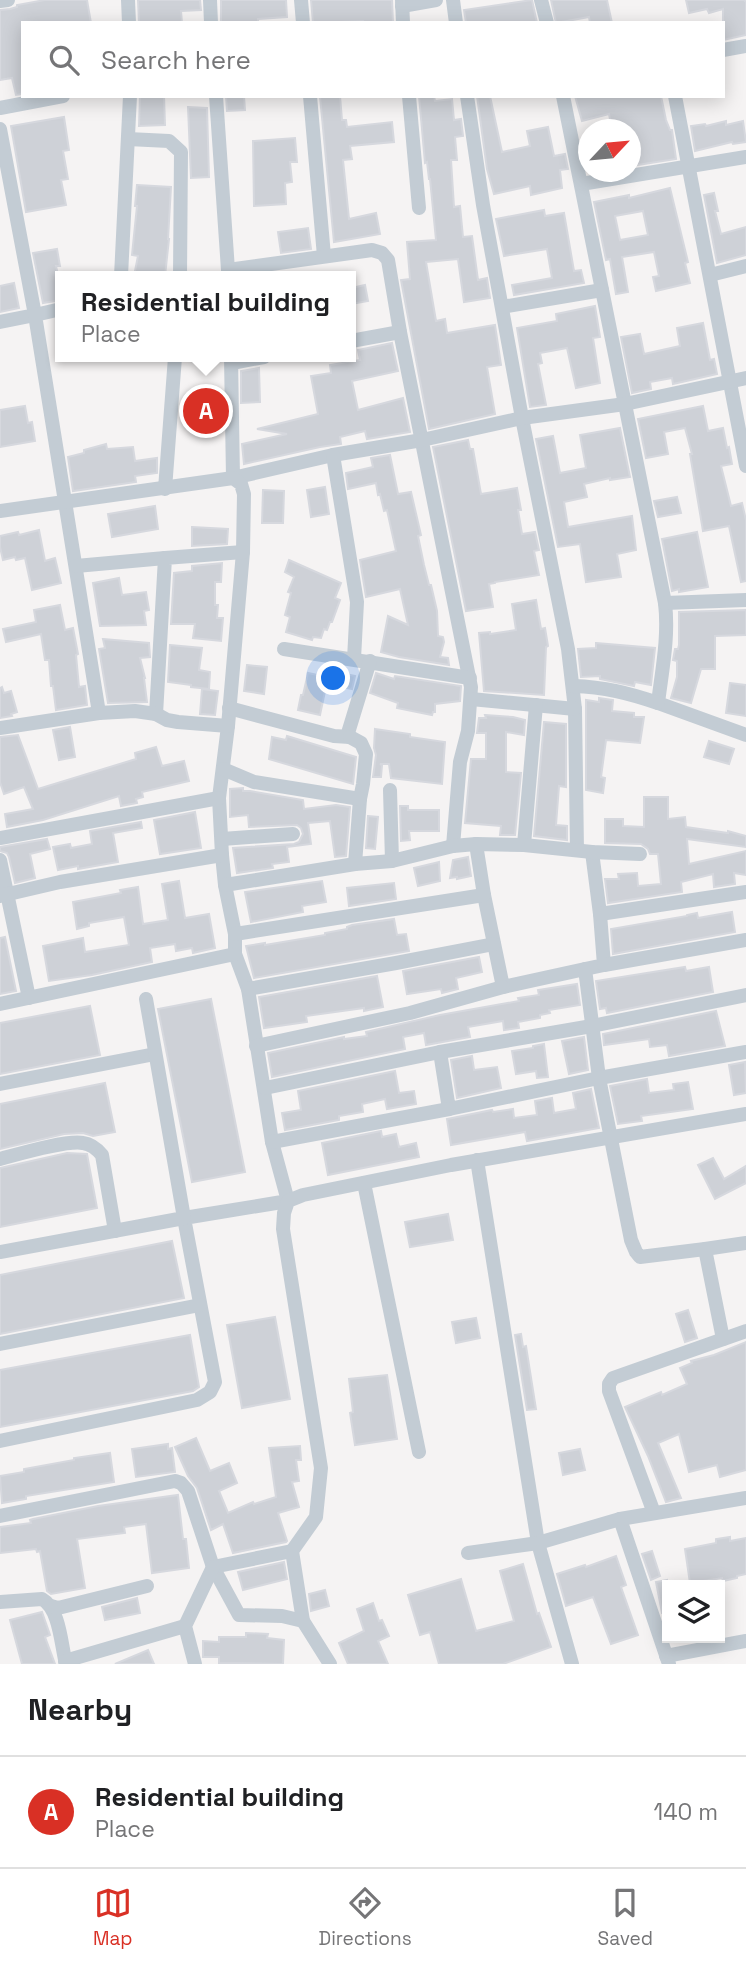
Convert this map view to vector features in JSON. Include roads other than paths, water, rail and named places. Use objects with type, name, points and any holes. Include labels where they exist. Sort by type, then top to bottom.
[{"type":"street","points":[[0,1],[8,0]]},
{"type":"street","points":[[128,0],[128,21]]},
{"type":"street","points":[[210,0],[211,21]]},
{"type":"street","points":[[301,0],[303,21]]},
{"type":"street","points":[[403,21],[402,3],[436,0]]},
{"type":"street","points":[[453,0],[456,21]]},
{"type":"street","points":[[541,0],[546,21]]},
{"type":"street","points":[[725,50],[746,46]]},
{"type":"street","points":[[0,108],[52,98]]},
{"type":"street","points":[[121,271],[130,98]]},
{"type":"street","points":[[216,98],[228,271]]},
{"type":"street","points":[[310,98],[324,256]]},
{"type":"street","points":[[409,98],[419,208]]},
{"type":"street","points":[[467,98],[483,205],[568,649],[575,709],[577,850]]},
{"type":"street","points":[[563,98],[665,603],[667,637],[657,703]]},
{"type":"street","points":[[675,98],[746,466]]},
{"type":"street","points":[[0,129],[35,315],[99,713]]},
{"type":"street","points":[[128,139],[169,141],[181,152],[180,271]]},
{"type":"street","points":[[581,184],[746,157]]},
{"type":"street","points":[[239,271],[372,250],[388,260],[470,678],[468,731],[460,762],[453,846]]},
{"type":"street","points":[[710,275],[746,266]]},
{"type":"street","points":[[502,307],[602,290]]},
{"type":"street","points":[[0,321],[55,310]]},
{"type":"street","points":[[356,340],[400,332]]},
{"type":"street","points":[[165,489],[175,362]]},
{"type":"street","points":[[232,362],[233,478]]},
{"type":"street","points":[[0,511],[233,478],[333,455],[422,440],[522,418],[625,404],[746,378]]},
{"type":"street","points":[[333,455],[357,602],[354,659]]},
{"type":"street","points":[[213,1567],[292,1551],[316,1517],[321,1468],[283,1229],[288,1201],[272,1142],[248,989],[235,954],[235,934],[222,855],[219,798],[243,552],[244,494],[242,484],[233,478]]},
{"type":"street","points":[[76,566],[243,552]]},
{"type":"street","points":[[156,714],[165,558]]},
{"type":"street","points":[[665,603],[746,600]]},
{"type":"street","points":[[284,649],[470,678]]},
{"type":"street","points":[[350,737],[348,733],[370,662]]},
{"type":"street","points":[[573,686],[625,692],[746,735]]},
{"type":"street","points":[[471,699],[575,709]]},
{"type":"street","points":[[524,845],[536,705]]},
{"type":"street","points":[[229,708],[334,736],[350,737],[361,743],[366,754],[355,864]]},
{"type":"street","points":[[0,728],[99,713],[135,711],[156,714],[178,722],[228,726]]},
{"type":"street","points":[[223,769],[254,782],[360,799]]},
{"type":"street","points":[[390,790],[393,861]]},
{"type":"street","points":[[0,838],[219,798]]},
{"type":"street","points":[[222,839],[293,834]]},
{"type":"street","points":[[476,844],[503,987]]},
{"type":"street","points":[[225,885],[355,864],[393,861],[453,846],[476,844],[640,854]]},
{"type":"street","points":[[592,852],[604,965]]},
{"type":"street","points":[[4,895],[222,855]]},
{"type":"street","points":[[0,860],[4,895],[29,998]]},
{"type":"street","points":[[600,914],[746,892]]},
{"type":"street","points":[[235,934],[484,895]]},
{"type":"street","points":[[256,1046],[410,1013],[503,987],[585,969],[746,940]]},
{"type":"street","points":[[248,989],[494,944]]},
{"type":"street","points":[[0,1004],[235,954]]},
{"type":"street","points":[[585,969],[599,1078],[631,1240],[636,1252],[640,1257],[746,1243]]},
{"type":"street","points":[[265,1088],[439,1052],[592,1026],[746,995]]},
{"type":"street","points":[[0,1441],[197,1400],[210,1392],[215,1382],[146,999]]},
{"type":"street","points":[[439,1052],[449,1109]]},
{"type":"street","points":[[272,1142],[746,1052]]},
{"type":"street","points":[[0,1084],[155,1054]]},
{"type":"street","points":[[0,1252],[288,1201],[303,1195],[477,1160],[746,1114]]},
{"type":"street","points":[[0,1159],[72,1143],[85,1143],[96,1147],[102,1154],[115,1231]]},
{"type":"street","points":[[477,1160],[538,1543],[569,1663]]},
{"type":"street","points":[[364,1183],[419,1452]]},
{"type":"street","points":[[705,1249],[723,1339]]},
{"type":"street","points":[[0,1344],[200,1305]]},
{"type":"street","points":[[654,1513],[613,1403],[609,1384],[613,1378],[746,1331]]},
{"type":"street","points":[[0,1516],[175,1481],[181,1483],[188,1491],[213,1567],[239,1615],[282,1616],[303,1621]]},
{"type":"street","points":[[468,1553],[538,1543],[620,1519],[746,1498]]},
{"type":"street","points":[[620,1519],[668,1660],[746,1641]]},
{"type":"street","points":[[292,1551],[303,1621],[330,1664]]},
{"type":"street","points":[[195,1664],[185,1626],[213,1567]]},
{"type":"street","points":[[0,1602],[42,1599],[58,1608],[148,1586]]},
{"type":"street","points":[[51,1606],[66,1663],[185,1626]]},
{"type":"place","name":"Residential building","points":[[206,411]]}]
